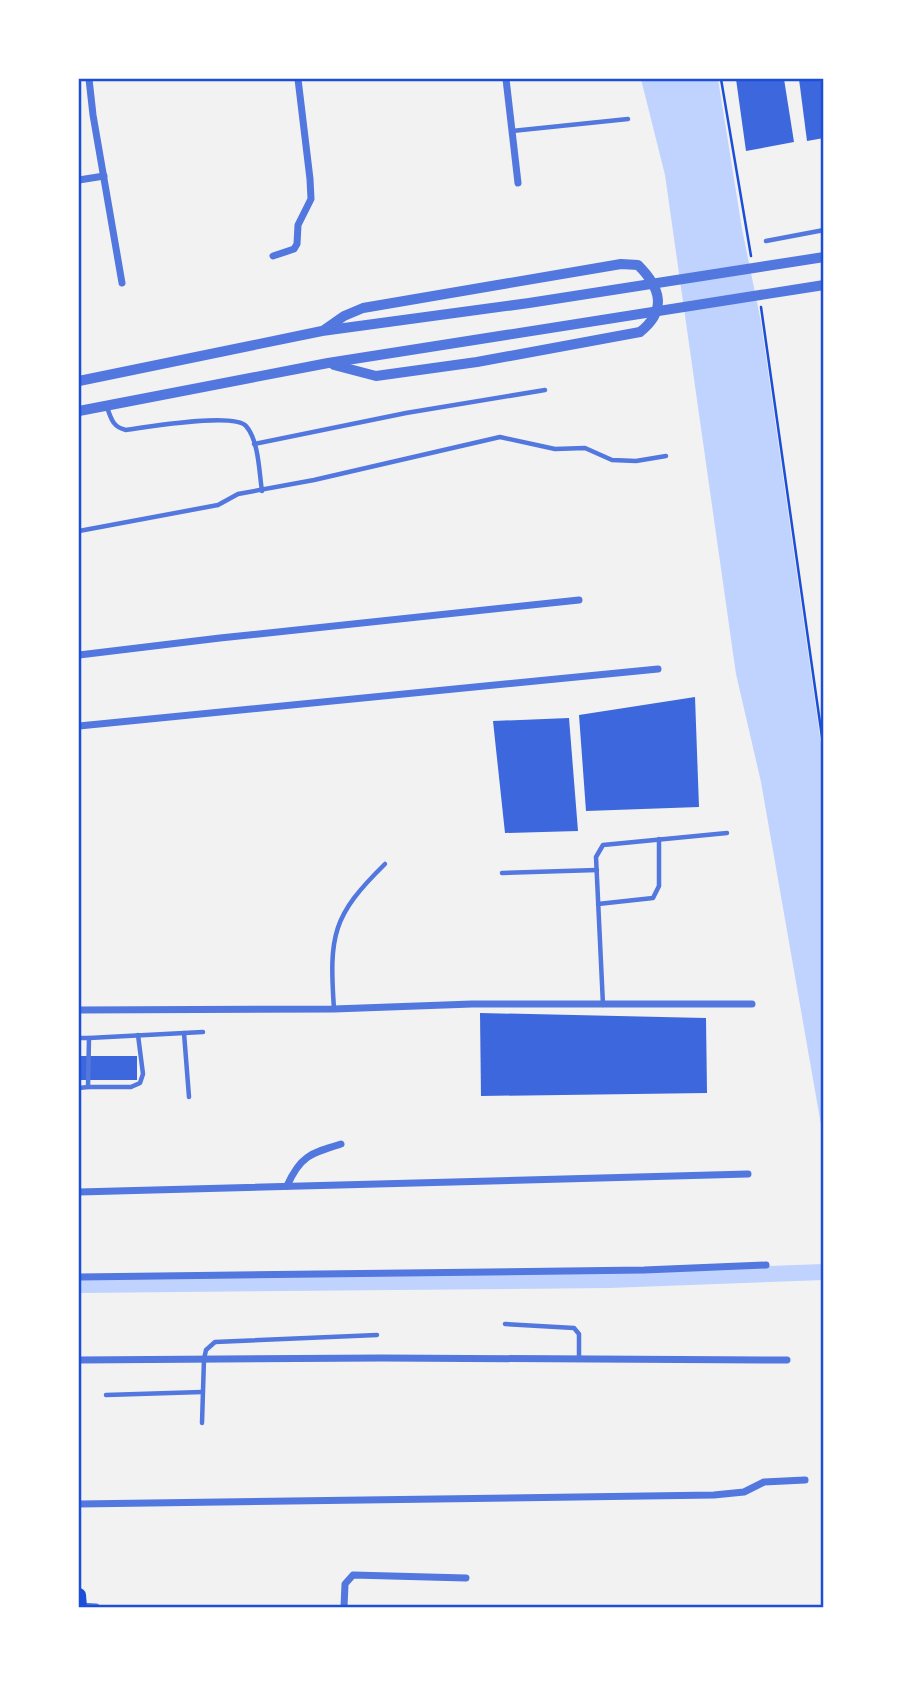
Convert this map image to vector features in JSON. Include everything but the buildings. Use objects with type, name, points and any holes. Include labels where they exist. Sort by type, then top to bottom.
[{"type":"street","points":[[89,79],[122,283]]},
{"type":"street","points":[[273,256],[294,249],[297,244],[298,225],[311,199],[298,79]]},
{"type":"street","points":[[506,79],[518,183]]},
{"type":"street","points":[[79,180],[103,176]]},
{"type":"street","points":[[79,381],[322,331],[529,303],[824,257]]},
{"type":"street","points":[[322,331],[344,316],[363,308],[621,264],[638,265],[651,278],[657,292],[659,304],[654,316],[649,325],[640,332],[477,362],[376,376],[328,363]]},
{"type":"street","points":[[79,411],[328,363],[824,285]]},
{"type":"street","points":[[79,655],[579,600]]},
{"type":"street","points":[[79,726],[658,669]]},
{"type":"street","points":[[79,1010],[334,1009],[472,1004],[752,1004]]},
{"type":"street","points":[[287,1186],[295,1168],[305,1158],[314,1152],[341,1144]]},
{"type":"street","points":[[79,1192],[748,1174]]},
{"type":"street","points":[[79,1277],[644,1270],[766,1265]]},
{"type":"street","points":[[79,1360],[787,1360]]},
{"type":"street","points":[[79,1504],[714,1495],[744,1492],[764,1482],[805,1480]]},
{"type":"street","points":[[344,1607],[345,1584],[353,1575],[466,1578]]},
{"type":"street","points":[[80,1603],[96,1607]]},
{"type":"lane","points":[[512,131],[628,119]]},
{"type":"lane","points":[[766,241],[824,230]]},
{"type":"lane","points":[[254,444],[407,413],[545,390]]},
{"type":"lane","points":[[107,406],[112,422],[118,428],[126,430],[218,419],[246,426],[254,444],[261,491]]},
{"type":"lane","points":[[79,531],[218,505],[238,495],[500,438],[555,449],[585,448],[612,460],[636,461],[666,456]]},
{"type":"lane","points":[[603,1006],[596,857],[603,845],[727,832]]},
{"type":"lane","points":[[598,904],[653,898],[659,886],[659,839]]},
{"type":"lane","points":[[334,1009],[331,959],[337,929],[349,903],[385,864]]},
{"type":"lane","points":[[502,873],[597,870]]},
{"type":"lane","points":[[79,1038],[203,1032]]},
{"type":"lane","points":[[184,1033],[189,1097]]},
{"type":"lane","points":[[79,1088],[131,1087],[140,1083],[143,1074],[138,1035]]},
{"type":"lane","points":[[88,1087],[89,1038]]},
{"type":"lane","points":[[505,1324],[574,1328],[579,1334],[579,1359]]},
{"type":"lane","points":[[202,1423],[204,1359],[209,1345],[223,1340],[377,1335]]},
{"type":"lane","points":[[106,1395],[202,1392]]},
{"type":"path","points":[[721,79],[752,262]]},
{"type":"path","points":[[759,299],[824,751]]},
{"type":"water","points":[[641,79],[718,79],[742,229],[761,322],[824,765],[824,1142],[761,782],[736,674],[665,175]]},
{"type":"waterway","points":[[79,1285],[609,1280],[824,1272]]}]
